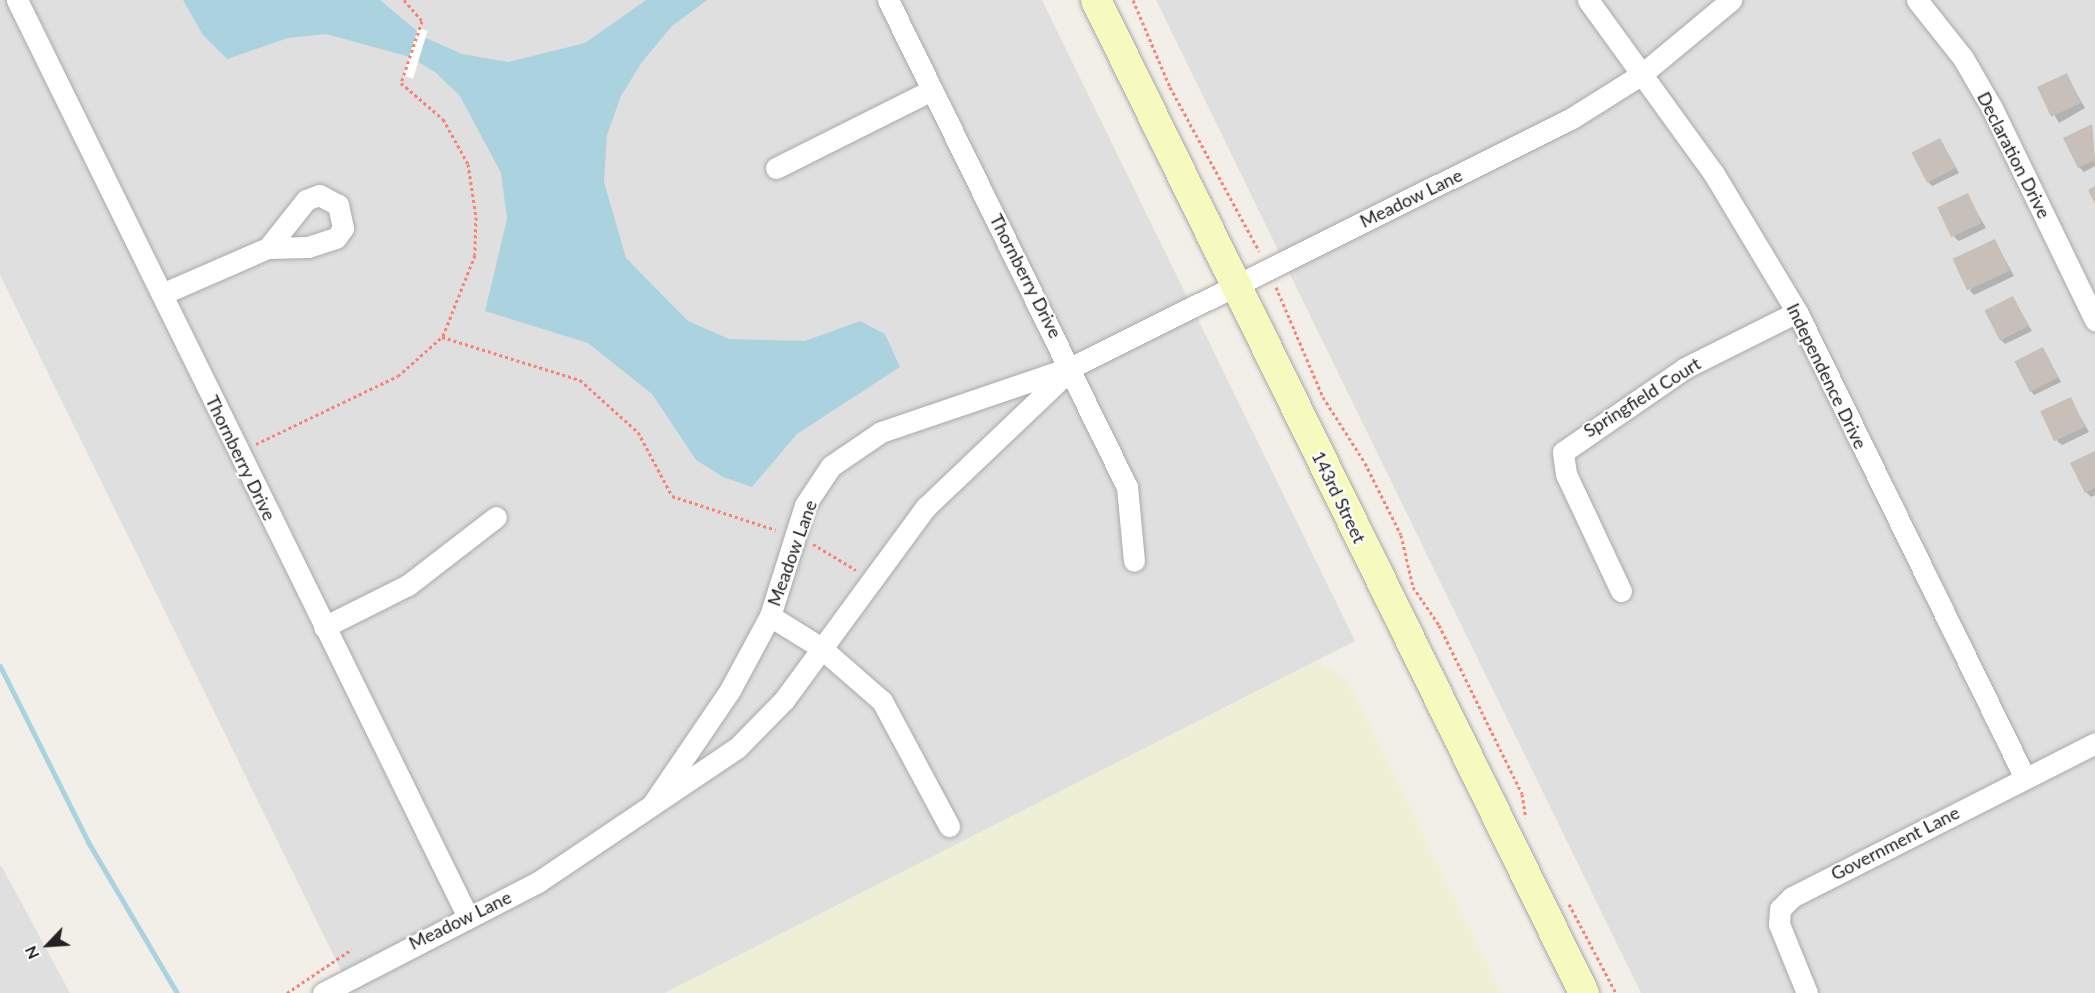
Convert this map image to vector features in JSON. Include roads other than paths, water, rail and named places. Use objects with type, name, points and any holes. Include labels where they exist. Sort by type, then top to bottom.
[{"type":"street","name":"Thornberry Drive","points":[[16,0],[467,915]]},
{"type":"street","name":"Thornberry Drive","points":[[888,0],[1072,368],[1127,487],[1134,561]]},
{"type":"street","name":"143rd Street","points":[[1096,0],[1584,993]]},
{"type":"street","name":"Independence Drive","points":[[1588,0],[1714,174],[1797,312],[2024,776]]},
{"type":"street","name":"Meadow Lane","points":[[654,802],[730,690],[770,616],[805,505],[831,466],[881,432],[1072,368],[1572,118],[1641,74],[1731,0]]},
{"type":"street","name":"Declaration Drive","points":[[1917,0],[1963,58],[1992,108],[2095,320]]},
{"type":"street","points":[[776,168],[932,90]]},
{"type":"street","points":[[162,294],[268,248]]},
{"type":"street","name":"Springfield Court","points":[[1621,591],[1566,474],[1563,452],[1684,368],[1797,312]]},
{"type":"street","name":"Meadow Lane","points":[[323,993],[467,915],[538,882],[605,841],[654,802],[737,748],[784,700],[820,647],[926,507],[978,452],[1072,368]]},
{"type":"street","points":[[324,627],[408,585],[496,517]]},
{"type":"street","points":[[770,616],[820,647],[882,701],[949,826]]},
{"type":"street","name":"Government Lane","points":[[1807,993],[1779,924],[1780,909],[1792,897],[2024,776],[2095,743]]},
{"type":"water","points":[[183,0],[380,0],[424,37],[462,54],[508,62],[585,43],[646,0],[707,0],[672,26],[642,62],[621,96],[607,135],[604,182],[626,258],[688,321],[729,339],[805,341],[860,321],[885,334],[900,367],[797,434],[752,487],[723,477],[696,460],[652,394],[588,343],[485,311],[507,219],[501,173],[460,96],[435,72],[410,57],[326,34],[288,38],[227,59],[203,35]]},
{"type":"waterway","points":[[0,666],[88,842],[177,993]]}]
